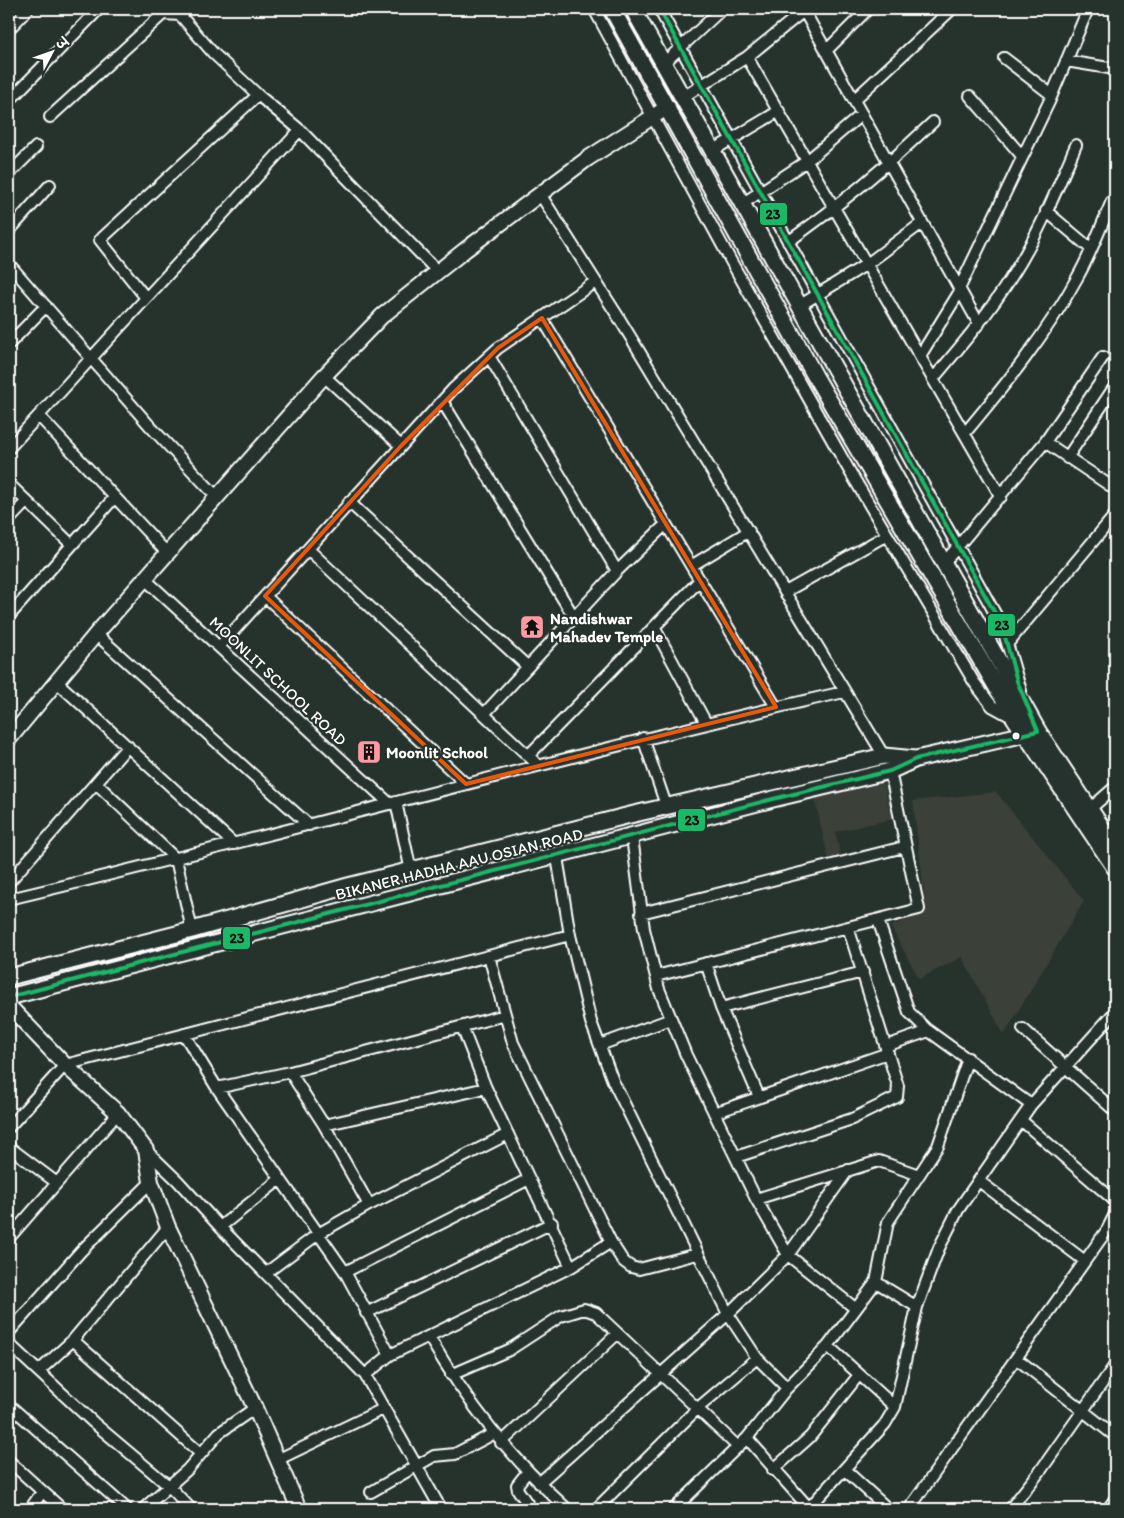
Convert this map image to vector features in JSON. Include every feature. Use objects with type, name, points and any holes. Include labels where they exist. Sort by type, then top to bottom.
[{"type":"main road","points":[[612,9],[668,107],[815,376],[1015,719],[1031,732],[1090,809],[1115,847]]},
{"type":"main road","points":[[633,9],[944,563],[1031,732],[1115,868]]},
{"type":"main road","name":"BIKANER HADHA AAU OSIAN ROAD","points":[[9,997],[890,771],[916,759],[1031,732]]},
{"type":"main road","name":"BIKANER HADHA AAU OSIAN ROAD","points":[[9,977],[192,930],[348,886],[667,808],[884,756],[916,759]]},
{"type":"street","points":[[9,29],[28,9]]},
{"type":"street","points":[[9,100],[99,9]]},
{"type":"street","points":[[594,9],[732,263],[974,682],[992,706],[1015,719]]},
{"type":"street","points":[[659,9],[1002,626],[1031,732]]},
{"type":"street","points":[[664,63],[722,9]]},
{"type":"street","points":[[684,97],[747,57],[804,9],[979,324]]},
{"type":"street","points":[[826,50],[868,9]]},
{"type":"street","points":[[854,100],[952,9]]},
{"type":"street","points":[[920,356],[960,291],[960,287],[1052,95],[1087,11],[1076,9]]},
{"type":"street","points":[[50,117],[162,14],[180,15],[213,52],[258,95],[300,130],[438,272]]},
{"type":"street","points":[[747,57],[1001,497]]},
{"type":"street","points":[[1004,58],[1052,95]]},
{"type":"street","points":[[1066,61],[1115,69]]},
{"type":"street","points":[[146,298],[100,240],[258,95]]},
{"type":"street","points":[[970,96],[1022,156]]},
{"type":"street","points":[[10,733],[57,682],[96,634],[146,580],[216,497],[324,376],[382,316],[587,159],[668,107]]},
{"type":"street","points":[[712,151],[779,111]]},
{"type":"street","points":[[742,204],[808,161],[862,114]]},
{"type":"street","points":[[788,242],[835,209],[890,164],[933,122]]},
{"type":"street","points":[[9,448],[300,130]]},
{"type":"street","points":[[933,379],[979,324],[1013,274],[1046,211],[1076,145]]},
{"type":"street","points":[[9,174],[36,147]]},
{"type":"street","points":[[9,231],[50,185]]},
{"type":"street","points":[[540,194],[749,532],[884,756]]},
{"type":"street","points":[[965,433],[1011,378],[1049,325],[1078,277],[1112,201]]},
{"type":"street","points":[[1046,211],[1091,249]]},
{"type":"street","points":[[799,306],[867,264],[922,223]]},
{"type":"street","points":[[9,264],[216,497]]},
{"type":"street","points":[[220,648],[349,502],[442,401],[489,356],[595,282]]},
{"type":"street","points":[[9,344],[46,306]]},
{"type":"street","points":[[542,318],[776,707]]},
{"type":"street","points":[[489,356],[617,571]]},
{"type":"street","points":[[944,563],[1045,442],[1103,357]]},
{"type":"street","points":[[324,376],[401,446]]},
{"type":"street","points":[[1067,458],[1115,386]]},
{"type":"street","points":[[442,401],[574,617]]},
{"type":"street","points":[[38,416],[168,554]]},
{"type":"street","points":[[1045,442],[1115,489]]},
{"type":"street","points":[[9,484],[72,545]]},
{"type":"street","points":[[9,616],[115,497]]},
{"type":"street","points":[[9,520],[26,502]]},
{"type":"street","points":[[349,502],[527,666]]},
{"type":"street","points":[[1008,643],[1115,515]]},
{"type":"street","points":[[484,714],[617,571],[666,524]]},
{"type":"street","points":[[691,566],[749,532]]},
{"type":"street","points":[[785,592],[888,535]]},
{"type":"street","points":[[308,548],[538,765]]},
{"type":"street","name":"MOONLIT SCHOOL ROAD","points":[[146,580],[393,803]]},
{"type":"street","points":[[528,756],[700,580]]},
{"type":"street","points":[[265,596],[466,784]]},
{"type":"street","points":[[654,627],[706,723]]},
{"type":"street","points":[[96,634],[309,825]]},
{"type":"street","points":[[57,682],[234,844]]},
{"type":"street","points":[[9,900],[176,859],[643,738],[844,692]]},
{"type":"street","points":[[643,738],[667,808]]},
{"type":"street","points":[[9,882],[128,746]]},
{"type":"street","points":[[656,976],[920,909],[904,847],[890,771]]},
{"type":"street","points":[[96,783],[176,859],[192,930]]},
{"type":"street","points":[[1090,809],[1115,787]]},
{"type":"street","points":[[393,803],[411,872]]},
{"type":"street","points":[[632,837],[641,913],[656,976],[686,1055],[756,1199],[788,1255],[856,1309]]},
{"type":"street","points":[[641,913],[904,847]]},
{"type":"street","points":[[557,857],[570,934],[591,1022],[613,1080],[728,1314],[758,1358],[787,1388]]},
{"type":"street","points":[[878,920],[909,1012],[929,1031],[1031,1106]]},
{"type":"street","points":[[736,1157],[852,1119],[897,1097],[898,1086],[848,927]]},
{"type":"street","points":[[9,1127],[65,1065],[570,934]]},
{"type":"street","points":[[489,956],[512,1043],[611,1242],[623,1261],[631,1267],[639,1269],[697,1254]]},
{"type":"street","points":[[706,963],[721,1008],[759,1097]]},
{"type":"street","points":[[721,1008],[863,972]]},
{"type":"street","points":[[9,1006],[65,1065],[118,1113],[146,1150],[178,1180],[364,1375],[441,1509]]},
{"type":"street","points":[[747,1438],[808,1509],[885,1424],[896,1408],[911,1325],[917,1307],[943,1240],[958,1210],[1031,1106],[1065,1065],[1115,1012]]},
{"type":"street","points":[[217,1088],[290,1072],[462,1028],[505,1015]]},
{"type":"street","points":[[600,1045],[671,1019]]},
{"type":"street","points":[[462,1028],[486,1088],[552,1223],[571,1267]]},
{"type":"street","points":[[1024,1029],[1115,1111]]},
{"type":"street","points":[[714,1113],[887,1050],[929,1031]]},
{"type":"street","points":[[184,1034],[217,1088],[279,1180],[345,1272],[390,1355]]},
{"type":"street","points":[[674,1509],[747,1438],[787,1388],[828,1346],[876,1282],[888,1222],[938,1146],[968,1058]]},
{"type":"street","points":[[290,1072],[324,1125],[368,1205]]},
{"type":"street","points":[[324,1125],[486,1088]]},
{"type":"street","points":[[9,1238],[118,1113]]},
{"type":"street","points":[[1022,1121],[1115,1200]]},
{"type":"street","points":[[266,1273],[318,1234],[368,1205],[508,1134]]},
{"type":"street","points":[[9,1147],[57,1183]]},
{"type":"street","points":[[146,1150],[151,1182],[168,1227],[255,1408],[297,1508]]},
{"type":"street","points":[[756,1199],[878,1161],[919,1175]]},
{"type":"street","points":[[539,1483],[728,1314],[788,1255],[848,1170]]},
{"type":"street","points":[[345,1272],[530,1179]]},
{"type":"street","points":[[220,1226],[279,1180]]},
{"type":"street","points":[[979,1181],[1085,1261]]},
{"type":"street","points":[[9,1332],[81,1251],[151,1182]]},
{"type":"street","points":[[909,1509],[1085,1261],[1115,1214]]},
{"type":"street","points":[[366,1313],[552,1223]]},
{"type":"street","points":[[38,1371],[73,1340],[168,1227]]},
{"type":"street","points":[[364,1375],[390,1355],[571,1267],[611,1242]]},
{"type":"street","points":[[876,1282],[917,1307]]},
{"type":"street","points":[[451,1375],[509,1350],[561,1316],[584,1309],[596,1313],[662,1373],[737,1446]]},
{"type":"street","points":[[502,1442],[617,1334]]},
{"type":"street","points":[[429,1336],[451,1375],[493,1434],[539,1483],[567,1509]]},
{"type":"street","points":[[73,1340],[200,1453]]},
{"type":"street","points":[[9,1344],[170,1487],[191,1509]]},
{"type":"street","points":[[828,1346],[858,1376],[896,1408]]},
{"type":"street","points":[[596,1509],[698,1408],[758,1358]]},
{"type":"street","points":[[1016,1358],[1115,1436]]},
{"type":"street","points":[[1010,1509],[1041,1470],[1115,1365]]},
{"type":"street","points":[[774,1470],[810,1437],[858,1376]]},
{"type":"street","points":[[9,1405],[127,1509]]},
{"type":"street","points":[[143,1509],[170,1487],[219,1433],[255,1408]]},
{"type":"street","points":[[277,1460],[383,1408]]},
{"type":"street","points":[[371,1492],[434,1456],[455,1454],[493,1434]]},
{"type":"street","points":[[9,1461],[62,1509]]},
{"type":"street","points":[[845,1470],[888,1509]]},
{"type":"street","points":[[528,1471],[517,1485],[518,1490],[531,1509]]},
{"type":"street","points":[[30,1509],[42,1492]]},
{"type":"street","points":[[1108,1509],[1115,1499]]},
{"type":"highlighted area","points":[[542,318],[776,707],[466,784],[265,596],[401,446],[498,348]]},
{"type":"shaded area","points":[[883,780],[892,819],[835,832],[842,862],[828,857],[814,796]]},
{"type":"shaded area","points":[[996,792],[1084,901],[1004,1035],[962,957],[919,979],[891,927],[926,908],[913,801]]},
{"type":"transit line","name":"23","points":[[9,997],[773,799],[890,771],[916,759],[1038,731],[1017,681],[1002,626],[659,9]]},
{"type":"place","name":"Nandishwar Mahadev Temple","points":[[532,627]]},
{"type":"place","name":"Moonlit School","points":[[369,752]]}]
